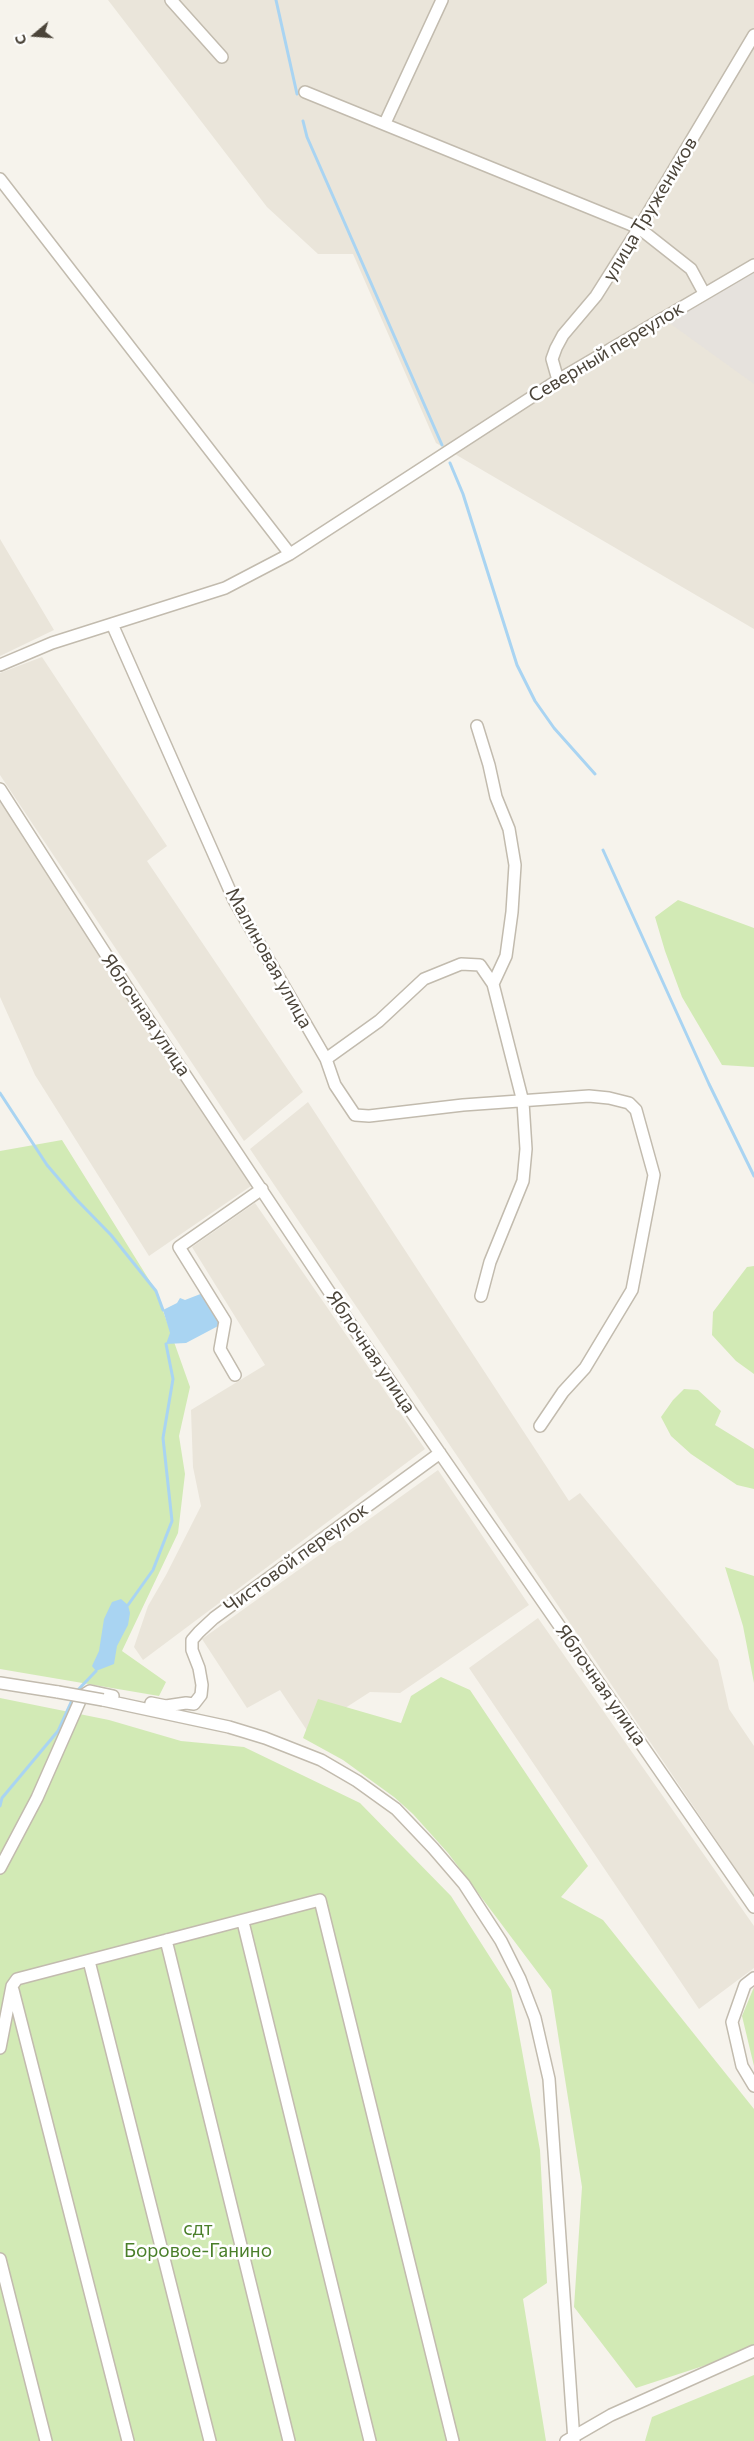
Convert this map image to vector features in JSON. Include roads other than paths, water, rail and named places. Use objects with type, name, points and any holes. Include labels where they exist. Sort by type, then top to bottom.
[{"type":"street","points":[[171,0],[222,57]]},
{"type":"street","points":[[385,123],[442,0]]},
{"type":"street","name":"улица Тружеников","points":[[558,380],[552,360],[563,335],[596,296],[639,228],[754,35]]},
{"type":"street","points":[[305,92],[639,228],[691,269],[704,293]]},
{"type":"street","points":[[0,179],[290,554]]},
{"type":"street","name":"Северный переулок","points":[[0,665],[52,643],[225,588],[290,554],[558,380],[754,265]]},
{"type":"street","name":"Малиновая улица","points":[[112,624],[234,900],[326,1059],[335,1085],[355,1115],[369,1116],[463,1105],[523,1102]]},
{"type":"street","points":[[477,726],[489,765],[496,798],[509,829],[515,865],[512,912],[506,956],[493,984]]},
{"type":"street","name":"Яблочная улица","points":[[0,789],[130,992],[354,1329],[754,1907]]},
{"type":"street","points":[[326,1059],[379,1021],[424,978],[460,964],[480,965],[493,984],[523,1102],[526,1149],[523,1181],[490,1262],[481,1296]]},
{"type":"street","points":[[523,1102],[589,1096],[630,1103],[636,1110],[654,1175],[632,1290],[585,1368],[563,1392],[540,1426]]},
{"type":"street","points":[[235,1375],[220,1349],[225,1320],[178,1247],[262,1189]]},
{"type":"street","name":"Чистовой переулок","points":[[0,1868],[38,1798],[82,1696],[90,1691],[166,1706],[186,1703],[194,1704],[201,1695],[202,1685],[199,1668],[192,1650],[192,1640],[199,1632],[214,1618],[440,1453]]},
{"type":"street","points":[[0,1683],[103,1700],[246,1732],[303,1752],[378,1794],[414,1827],[464,1884],[501,1941],[520,1979],[535,2018],[546,2058],[552,2104],[571,2439],[611,2415],[754,2351]]},
{"type":"street","points":[[0,2048],[12,1986],[17,1979],[243,1922],[320,1900],[453,2441]]},
{"type":"street","points":[[243,1922],[370,2441]]},
{"type":"street","points":[[166,1940],[290,2441]]},
{"type":"street","points":[[89,1961],[210,2441]]},
{"type":"street","points":[[754,1978],[745,1985],[732,2022],[742,2066],[754,2086]]},
{"type":"street","points":[[12,1986],[128,2441]]},
{"type":"street","points":[[0,2259],[46,2441]]},
{"type":"water","points":[[203,1293],[220,1325],[186,1343],[166,1344],[170,1333],[163,1310],[177,1303],[180,1298],[185,1300]]},
{"type":"water","points":[[121,1599],[128,1605],[130,1613],[128,1625],[117,1646],[114,1664],[96,1671],[92,1666],[99,1651],[104,1619],[112,1602]]},
{"type":"waterway","points":[[276,0],[297,94]]},
{"type":"waterway","points":[[303,121],[307,137],[442,445]]},
{"type":"waterway","points":[[450,463],[463,494],[517,665],[535,701],[554,728],[595,774]]},
{"type":"waterway","points":[[603,850],[709,1084],[754,1176]]},
{"type":"waterway","points":[[0,1093],[47,1165],[76,1199],[111,1235],[156,1291],[163,1310]]},
{"type":"waterway","points":[[128,1605],[153,1570],[172,1521],[163,1438],[173,1379],[166,1344]]},
{"type":"waterway","points":[[76,1692],[96,1671]]},
{"type":"waterway","points":[[0,1806],[2,1798],[58,1731],[73,1698]]},
{"type":"park label","name":"сдт Боровое-Ганино","points":[[198,2240]]}]
